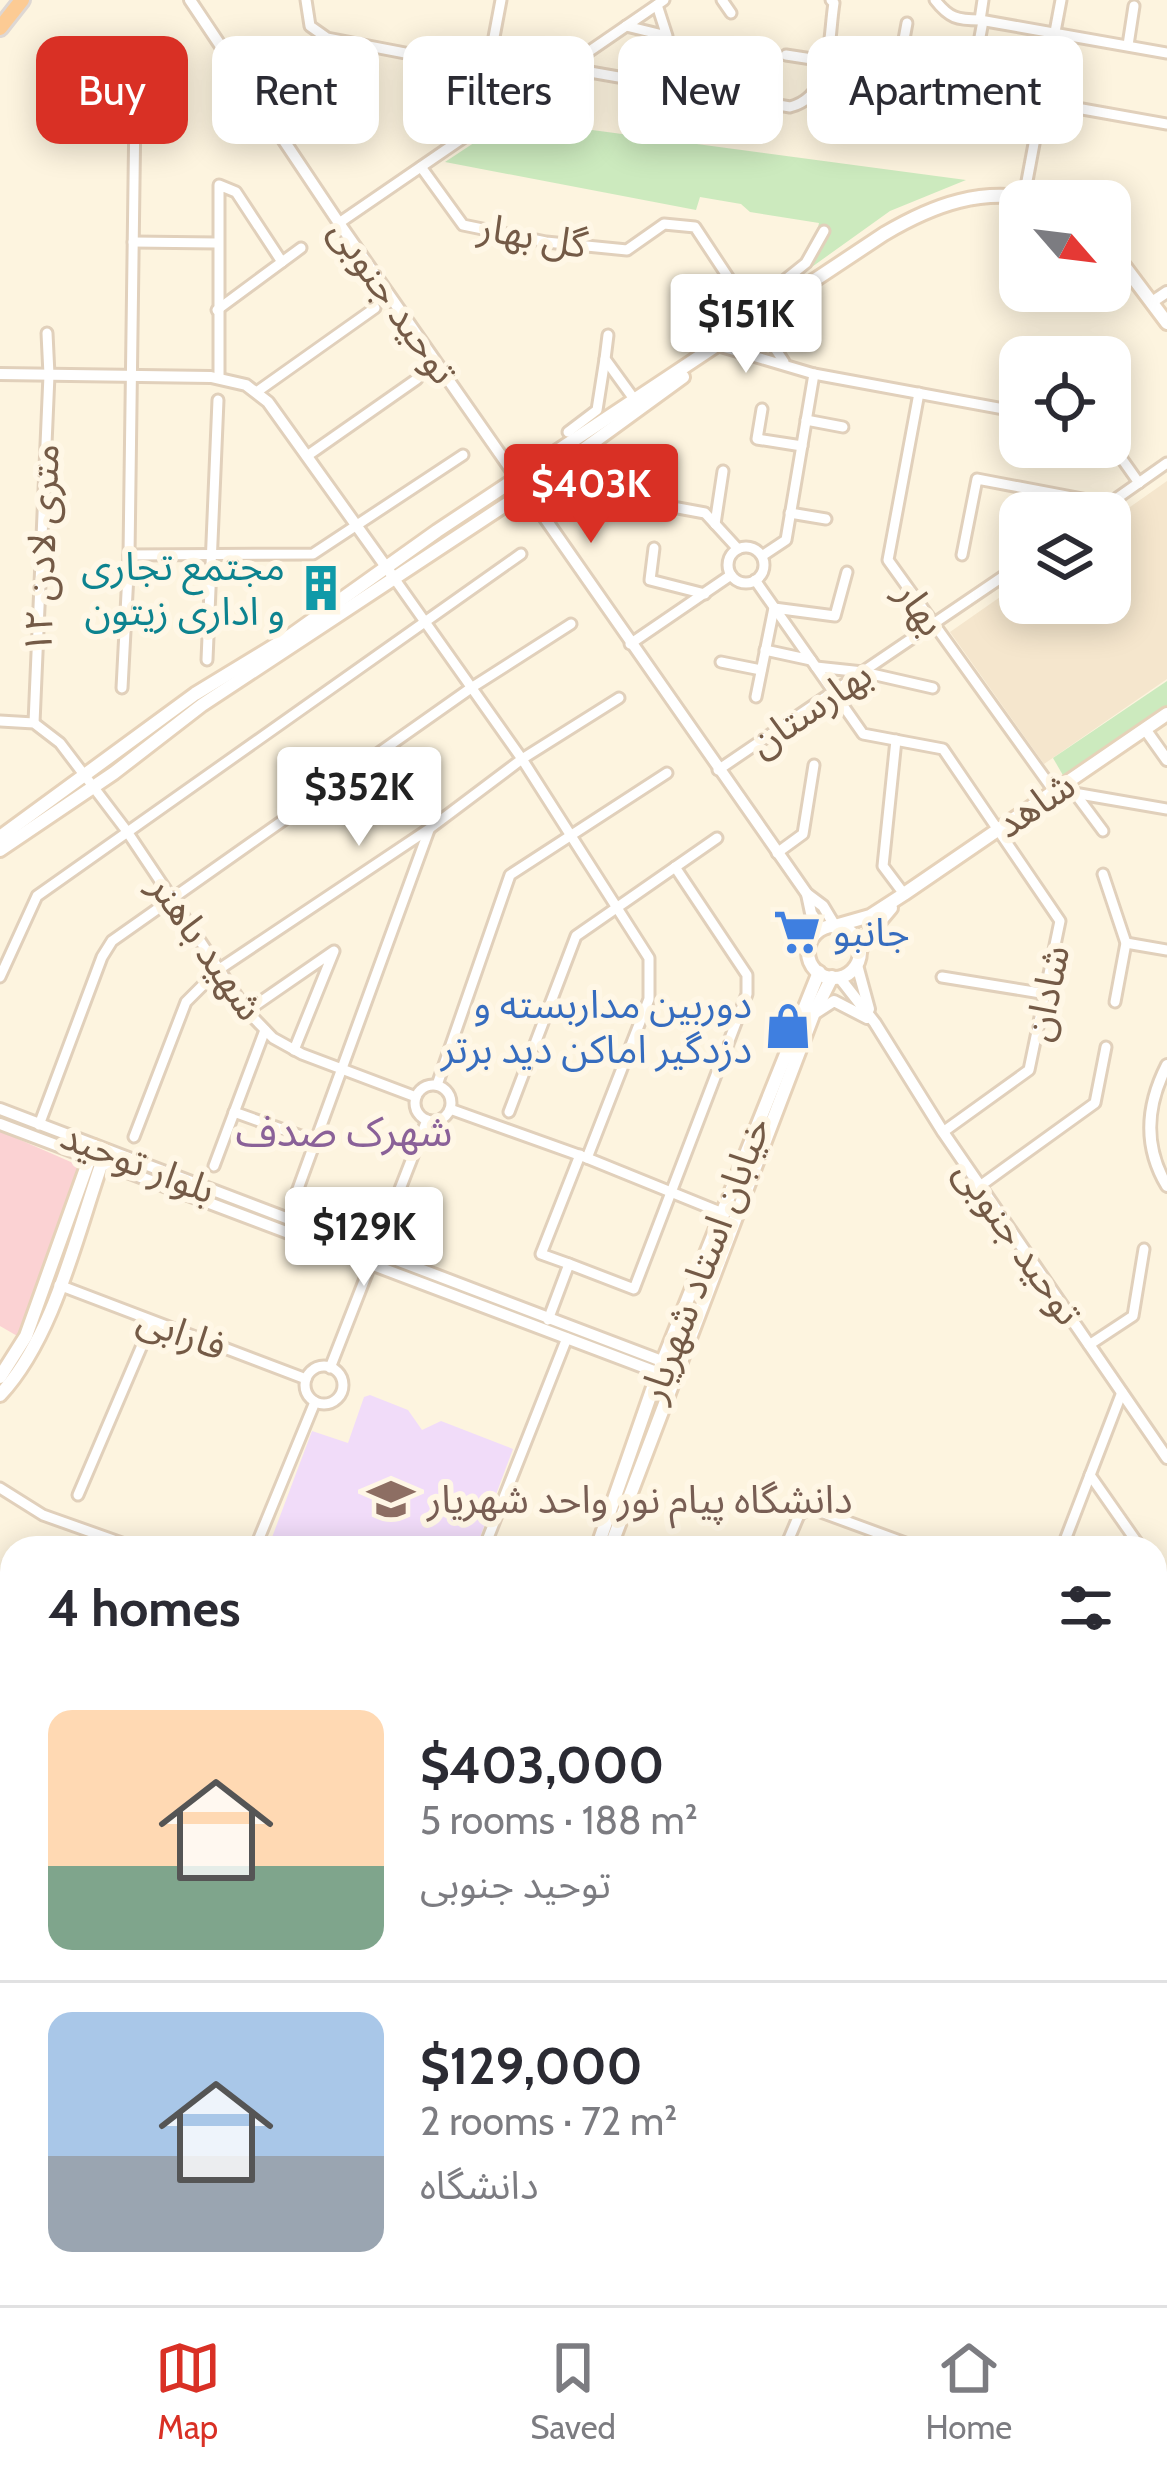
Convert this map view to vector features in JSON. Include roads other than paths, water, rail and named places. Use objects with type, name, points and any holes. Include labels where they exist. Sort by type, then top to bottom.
[{"type":"highway","points":[[0,28],[22,0]]},
{"type":"main road","points":[[390,573],[516,478],[705,356],[754,315],[914,216],[964,198],[999,197]]},
{"type":"main road","points":[[1131,275],[1167,323]]},
{"type":"main road","points":[[0,850],[195,694],[525,492],[685,376],[705,356]]},
{"type":"main road","name":"شاهد","points":[[904,894],[1054,791],[1071,788],[1167,714]]},
{"type":"main road","points":[[0,837],[91,781]]},
{"type":"main road","points":[[904,894],[865,939],[858,959],[830,975],[808,950],[829,927],[870,916],[904,894]]},
{"type":"main road","points":[[829,927],[851,932],[858,959]]},
{"type":"main road","name":"خیابان استاد شهریار","points":[[615,1536],[830,975]]},
{"type":"main road","name":"خیابان استاد شهریار","points":[[600,1536],[729,1190],[830,975]]},
{"type":"main road","points":[[0,1377],[26,1336],[98,1154]]},
{"type":"main road","points":[[0,1395],[32,1349],[59,1285],[90,1177]]},
{"type":"main road","points":[[729,1190],[729,1203],[738,1206],[742,1201]]},
{"type":"main road","points":[[715,1231],[722,1225],[728,1227],[730,1237]]},
{"type":"street","name":"توحید جنوبی","points":[[190,0],[718,770],[807,894],[823,906],[829,927]]},
{"type":"street","points":[[306,0],[310,26],[336,40],[403,53]]},
{"type":"street","points":[[494,36],[501,0]]},
{"type":"street","points":[[722,0],[730,13]]},
{"type":"street","points":[[829,36],[831,0]]},
{"type":"street","points":[[935,0],[949,17],[1167,52]]},
{"type":"street","points":[[978,36],[983,0]]},
{"type":"street","points":[[1055,36],[1061,0]]},
{"type":"street","points":[[594,48],[661,2],[667,36],[626,26]]},
{"type":"street","points":[[1128,45],[1134,6]]},
{"type":"street","points":[[905,36],[908,23]]},
{"type":"street","points":[[786,55],[807,58]]},
{"type":"street","points":[[1083,109],[1167,124]]},
{"type":"street","points":[[122,688],[129,555],[134,144]]},
{"type":"street","points":[[339,223],[454,144]]},
{"type":"street","points":[[1027,180],[1035,144]]},
{"type":"street","name":"گل بهار","points":[[421,167],[464,225],[546,242],[627,250],[664,224],[695,227],[754,315]]},
{"type":"street","points":[[219,378],[219,185],[236,193],[282,262]]},
{"type":"street","points":[[784,362],[754,315],[806,263],[824,231]]},
{"type":"street","points":[[133,242],[217,243]]},
{"type":"street","points":[[218,310],[302,248]]},
{"type":"street","points":[[1152,302],[1167,292]]},
{"type":"street","points":[[258,391],[375,308]]},
{"type":"street","name":"۱۲ متری لادن","points":[[34,723],[47,334]]},
{"type":"street","points":[[568,432],[596,410],[608,335]]},
{"type":"street","points":[[719,346],[814,374],[999,408]]},
{"type":"street","points":[[605,359],[634,399]]},
{"type":"street","points":[[0,374],[219,378],[258,391],[522,759],[647,952],[652,991],[541,1254],[634,1289],[748,986],[747,974],[675,867]]},
{"type":"street","points":[[762,556],[786,540],[814,374]]},
{"type":"street","points":[[307,456],[417,379]]},
{"type":"street","name":"بهار","points":[[919,394],[888,560],[1054,791]]},
{"type":"street","points":[[207,660],[218,400]]},
{"type":"street","points":[[762,409],[757,439],[802,446]]},
{"type":"street","points":[[806,420],[843,427]]},
{"type":"street","points":[[129,555],[313,554],[463,455]]},
{"type":"street","points":[[1126,492],[1167,463]]},
{"type":"street","points":[[1128,468],[1139,483]]},
{"type":"street","points":[[715,524],[723,471]]},
{"type":"street","points":[[646,474],[640,501],[705,513],[738,549]]},
{"type":"street","points":[[962,555],[977,479],[1046,492]]},
{"type":"street","points":[[790,513],[826,519]]},
{"type":"street","points":[[750,547],[762,556],[764,570],[755,580],[741,583],[731,575],[730,558],[738,549],[750,547]]},
{"type":"street","points":[[654,548],[650,580],[705,594]]},
{"type":"street","points":[[0,977],[32,901],[521,554]]},
{"type":"street","points":[[756,697],[774,608],[835,616],[847,572]]},
{"type":"street","points":[[631,644],[731,575]]},
{"type":"street","name":"شادان","points":[[755,580],[863,734],[943,749],[1060,921],[1029,1070],[943,1132]]},
{"type":"street","name":"بهارستان","points":[[718,770],[999,580]]},
{"type":"street","points":[[39,1125],[106,949],[171,895],[571,624]]},
{"type":"street","points":[[765,650],[933,688]]},
{"type":"street","points":[[721,662],[761,670]]},
{"type":"street","points":[[134,1137],[186,1002],[218,970],[429,829],[522,759],[619,698]]},
{"type":"street","points":[[0,721],[34,723]]},
{"type":"street","name":"شهید باهنر","points":[[34,723],[60,743],[91,781],[218,970],[265,1030],[294,1050],[416,1097]]},
{"type":"street","points":[[1145,729],[1167,760]]},
{"type":"street","points":[[896,740],[883,866],[904,894]]},
{"type":"street","points":[[777,853],[803,834],[814,765]]},
{"type":"street","points":[[437,1085],[507,879],[667,773]]},
{"type":"street","points":[[1071,788],[1167,809]]},
{"type":"street","points":[[1071,788],[1103,831]]},
{"type":"street","points":[[295,1197],[429,829]]},
{"type":"street","points":[[509,1112],[573,940],[616,905],[717,838]]},
{"type":"street","points":[[1103,874],[1126,943],[1114,1002]]},
{"type":"street","points":[[1126,943],[1167,950]]},
{"type":"street","points":[[248,1011],[334,951],[294,1050]]},
{"type":"street","name":"توحید جنوبی","points":[[858,959],[859,983],[875,1023],[943,1132],[1167,1458]]},
{"type":"street","name":"توحید جنوبی","points":[[830,975],[875,1023]]},
{"type":"street","points":[[942,977],[1046,994]]},
{"type":"street","points":[[813,1015],[827,1004],[841,1002],[875,1023]]},
{"type":"street","points":[[214,1166],[265,1030]]},
{"type":"street","points":[[980,1186],[1095,1103],[1106,1047]]},
{"type":"street","points":[[1167,1066],[1153,1096],[1149,1123],[1154,1159],[1167,1186]]},
{"type":"street","points":[[437,1085],[450,1097],[450,1109],[443,1118],[427,1120],[418,1113],[416,1097],[427,1086],[437,1085]]},
{"type":"street","name":"بلوار توحید","points":[[0,1109],[371,1267],[547,1324],[567,1338],[660,1367]]},
{"type":"street","points":[[450,1109],[736,1218]]},
{"type":"street","points":[[234,1112],[315,1141]]},
{"type":"street","points":[[331,1368],[427,1120]]},
{"type":"street","name":"بلوار توحید","points":[[0,1124],[377,1252],[677,1373]]},
{"type":"street","points":[[1089,1345],[1133,1316],[1144,1249]]},
{"type":"street","points":[[547,1324],[568,1264]]},
{"type":"street","name":"فارابی","points":[[59,1285],[306,1379]]},
{"type":"street","points":[[78,1495],[152,1322]]},
{"type":"street","points":[[489,1536],[567,1338]]},
{"type":"street","points":[[319,1367],[331,1368],[340,1375],[341,1393],[327,1404],[315,1402],[308,1394],[306,1379],[319,1367]]},
{"type":"street","points":[[1068,1536],[1122,1392]]},
{"type":"street","points":[[260,1536],[315,1402]]},
{"type":"street","points":[[1155,1441],[1167,1432]]},
{"type":"street","points":[[1090,1475],[1133,1536]]},
{"type":"street","points":[[0,1488],[43,1515],[102,1536]]},
{"type":"street","points":[[790,1536],[799,1515],[817,1509],[888,1536]]},
{"type":"street","points":[[1167,2253],[1167,2279]]},
{"type":"place","name":"مجتمع تجاری و اداری زیتون","points":[[321,588]]},
{"type":"place","name":"جانبو","points":[[797,932]]},
{"type":"place","name":"دوربین مداربسته و دزدگیر اماکن دید برتر","points":[[788,1026]]},
{"type":"place","name":"دانشگاه پیام نور واحد شهریار","points":[[391,1499]]},
{"type":"district","name":"شهرک صدف","points":[[344,1131]]}]
